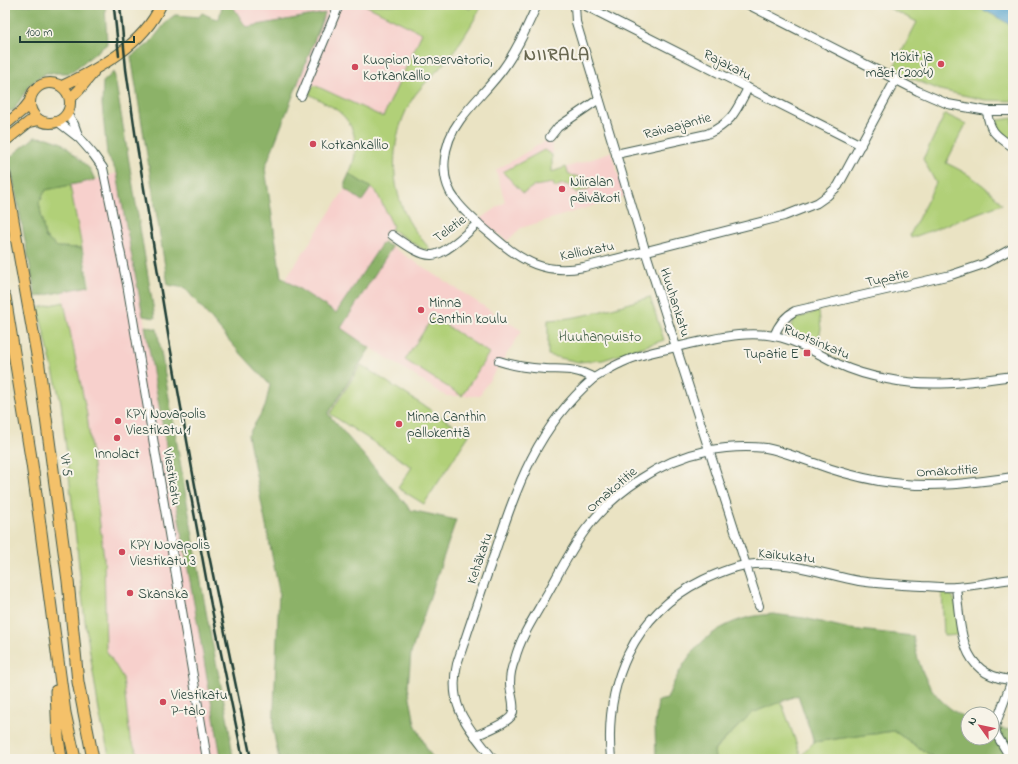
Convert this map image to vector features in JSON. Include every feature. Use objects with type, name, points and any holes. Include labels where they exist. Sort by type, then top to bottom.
[{"type":"highway","name":"Vt 5","points":[[6,178],[39,366],[68,581],[78,682],[93,759]]},
{"type":"highway","points":[[5,297],[32,464],[65,713],[75,759]]},
{"type":"highway","points":[[57,652],[56,706],[61,759]]},
{"type":"main road","points":[[62,86],[100,66],[141,35],[149,26],[161,5]]},
{"type":"main road","points":[[70,99],[80,90],[100,66]]},
{"type":"main road","points":[[5,125],[23,110],[30,101],[33,92],[41,84],[53,83],[62,86],[68,93],[70,107],[67,114],[57,121],[49,123],[40,120],[33,113],[30,101]]},
{"type":"main road","points":[[5,141],[29,122],[40,120]]},
{"type":"street","points":[[301,96],[339,5]]},
{"type":"street","name":"Kalliokatu","points":[[537,5],[521,39],[504,69],[460,119],[446,148],[444,164],[448,187],[457,202],[503,245],[523,260],[537,266],[553,269],[577,268],[784,216],[817,203],[838,186],[896,79]]},
{"type":"street","name":"Huuhankatu","points":[[575,5],[576,22],[645,250],[759,606]]},
{"type":"street","name":"Rajakatu","points":[[584,5],[861,145]]},
{"type":"street","points":[[749,5],[918,91],[948,104],[987,111],[1013,111]]},
{"type":"street","name":"Raivaajantie","points":[[616,154],[707,134],[720,128],[737,110],[748,88]]},
{"type":"street","points":[[550,137],[558,127],[599,99]]},
{"type":"street","points":[[987,111],[990,128],[996,135],[1013,146]]},
{"type":"street","name":"Viestikatu","points":[[67,114],[74,124],[79,138]]},
{"type":"street","name":"Viestikatu","points":[[57,121],[79,138],[103,168],[127,284],[207,759]]},
{"type":"street","name":"Teletie","points":[[392,236],[419,252],[432,255],[444,251],[478,223]]},
{"type":"street","name":"Tupatie","points":[[774,336],[786,318],[795,311],[889,290],[964,271],[990,261],[1013,248]]},
{"type":"street","name":"Ruotsinkatu","points":[[594,378],[622,362],[676,347],[730,336],[746,335],[774,336],[789,340],[840,365],[861,373],[888,380],[921,384],[936,384],[967,382],[1013,376]]},
{"type":"street","points":[[499,361],[514,366],[574,370],[594,378]]},
{"type":"street","name":"Kehäkatu","points":[[493,759],[463,718],[456,704],[453,685],[456,664],[508,512],[525,469],[534,452],[554,422],[572,400],[594,378]]},
{"type":"street","name":"Omakotitie","points":[[476,736],[510,718],[514,709],[510,682],[514,659],[522,638],[574,547],[587,528],[622,492],[648,474],[676,460],[709,451],[736,447],[767,448],[848,474],[901,484],[946,486],[1013,477]]},
{"type":"street","name":"Kaikukatu","points":[[611,759],[611,722],[614,693],[628,655],[641,632],[659,611],[682,592],[711,577],[746,565],[772,564],[795,566],[859,581],[880,583],[956,587],[1013,579]]},
{"type":"street","points":[[956,587],[962,635],[965,648],[972,661],[983,671],[1012,680],[995,726],[996,734],[1011,759]]},
{"type":"shaded area","name":"Kuopion konservatorio, Kotkankallio","points":[[232,5],[365,5],[422,33],[383,117],[314,85],[312,90],[298,84],[325,13],[246,27]]},
{"type":"shaded area","name":"Niiralan päiväkoti","points":[[547,140],[552,143],[552,172],[604,155],[611,151],[625,196],[521,228],[507,241],[479,219],[505,202],[496,170]]},
{"type":"shaded area","points":[[117,173],[222,759],[141,759],[130,739],[123,678],[106,650],[104,559],[87,415],[62,292],[91,286],[70,185],[95,180]]},
{"type":"shaded area","points":[[371,188],[376,191],[393,226],[336,313],[285,280],[345,189],[362,200]]},
{"type":"shaded area","points":[[392,247],[522,331],[479,396],[446,396],[340,328]]},
{"type":"green space","points":[[5,5],[105,5],[107,44],[70,73],[46,73],[29,85],[14,110],[5,112]]},
{"type":"green space","points":[[216,5],[232,5],[246,27],[325,13],[265,168],[281,277],[336,313],[383,242],[392,247],[341,328],[370,348],[328,414],[411,510],[456,520],[411,653],[408,687],[415,724],[428,751],[434,759],[279,759],[273,730],[279,591],[248,435],[265,407],[270,385],[233,345],[185,288],[168,285],[131,56],[149,44],[168,20],[175,15],[199,17],[202,13],[219,19],[222,6]]},
{"type":"green space","points":[[365,5],[462,5],[470,9],[472,5],[482,5],[456,48],[415,95],[406,110],[396,143],[394,161],[395,179],[399,196],[405,213],[413,228],[430,249],[426,251],[391,229],[393,226],[376,191],[349,174],[355,156],[355,138],[348,122],[342,114],[334,108],[309,94],[314,85],[383,117],[422,33]]},
{"type":"green space","points":[[883,5],[1013,5],[1013,101],[985,100],[940,90],[896,72],[894,67],[917,22]]},
{"type":"green space","points":[[114,72],[155,318],[143,316],[117,173],[107,154],[102,104],[103,82]]},
{"type":"green space","points":[[945,114],[966,124],[946,163],[977,180],[1002,204],[911,238],[910,235],[936,183],[923,159]]},
{"type":"green space","points":[[1013,118],[1013,140],[992,126],[993,121]]},
{"type":"green space","points":[[35,137],[48,138],[62,143],[90,169],[95,180],[46,190],[39,202],[45,237],[57,247],[82,248],[89,286],[36,297],[9,158]]},
{"type":"green space","points":[[544,150],[552,155],[552,172],[566,167],[569,175],[579,177],[584,180],[590,188],[576,193],[566,184],[555,188],[553,183],[534,186],[523,193],[503,172]]},
{"type":"green space","points":[[349,174],[371,188],[362,201],[345,189],[345,183]]},
{"type":"green space","points":[[70,185],[82,248],[57,247],[45,237],[39,202],[46,190]]},
{"type":"green space","name":"Huuhanpuisto","points":[[650,297],[664,340],[603,360],[578,362],[548,355],[548,320],[587,315]]},
{"type":"green space","points":[[64,302],[87,415],[104,559],[106,650],[123,678],[130,739],[141,759],[110,759],[100,717],[85,621],[61,403],[38,308]]},
{"type":"green space","points":[[819,311],[821,329],[817,346],[794,334],[791,326],[795,319]]},
{"type":"green space","points":[[433,317],[489,353],[462,396],[405,360]]},
{"type":"green space","points":[[145,326],[157,329],[207,617],[228,721],[233,759],[222,759],[220,751]]},
{"type":"green space","name":"Minna Canthin pallokenttä","points":[[361,365],[469,435],[424,504],[398,488],[412,467],[330,414]]},
{"type":"green space","points":[[942,590],[948,592],[955,602],[958,615],[958,635],[944,636]]},
{"type":"green space","points":[[773,614],[804,618],[850,629],[913,636],[919,662],[929,685],[945,704],[960,714],[960,746],[1000,746],[1000,729],[1013,730],[1013,759],[936,759],[894,731],[814,742],[798,695],[752,713],[714,750],[715,759],[656,759],[655,725],[658,701],[667,699],[684,665],[694,650],[706,638],[735,621],[753,616]]},
{"type":"green space","points":[[781,701],[801,756],[814,742],[894,731],[936,759],[715,759],[714,751],[752,713]]},
{"type":"water","points":[[975,5],[1013,5],[1013,26]]},
{"type":"railway","points":[[120,5],[126,69],[137,146],[170,346],[198,502],[251,759]]},
{"type":"railway","points":[[114,8],[119,56]]},
{"type":"railway","points":[[188,480],[211,605],[243,759]]},
{"type":"place","name":"Mökit ja mäet (2004)","points":[[941,64]]},
{"type":"place","name":"Kuopion konservatorio, Kotkankallio","points":[[355,67]]},
{"type":"place","name":"Kotkankallio","points":[[313,144]]},
{"type":"place","name":"Niiralan päiväkoti","points":[[562,189]]},
{"type":"place","name":"Minna Canthin koulu","points":[[421,310]]},
{"type":"place","name":"Tupatie E","points":[[807,353]]},
{"type":"place","name":"KPY Novapolis Viestikatu 1","points":[[118,421]]},
{"type":"place","name":"Minna Canthin pallokenttä","points":[[399,424]]},
{"type":"place","name":"Innolact","points":[[117,438]]},
{"type":"place","name":"KPY Novapolis Viestikatu 3","points":[[122,552]]},
{"type":"place","name":"Skanska","points":[[130,593]]},
{"type":"place","name":"Viestikatu P-talo","points":[[163,702]]},
{"type":"district","name":"NIIRALA","points":[[557,54]]}]
